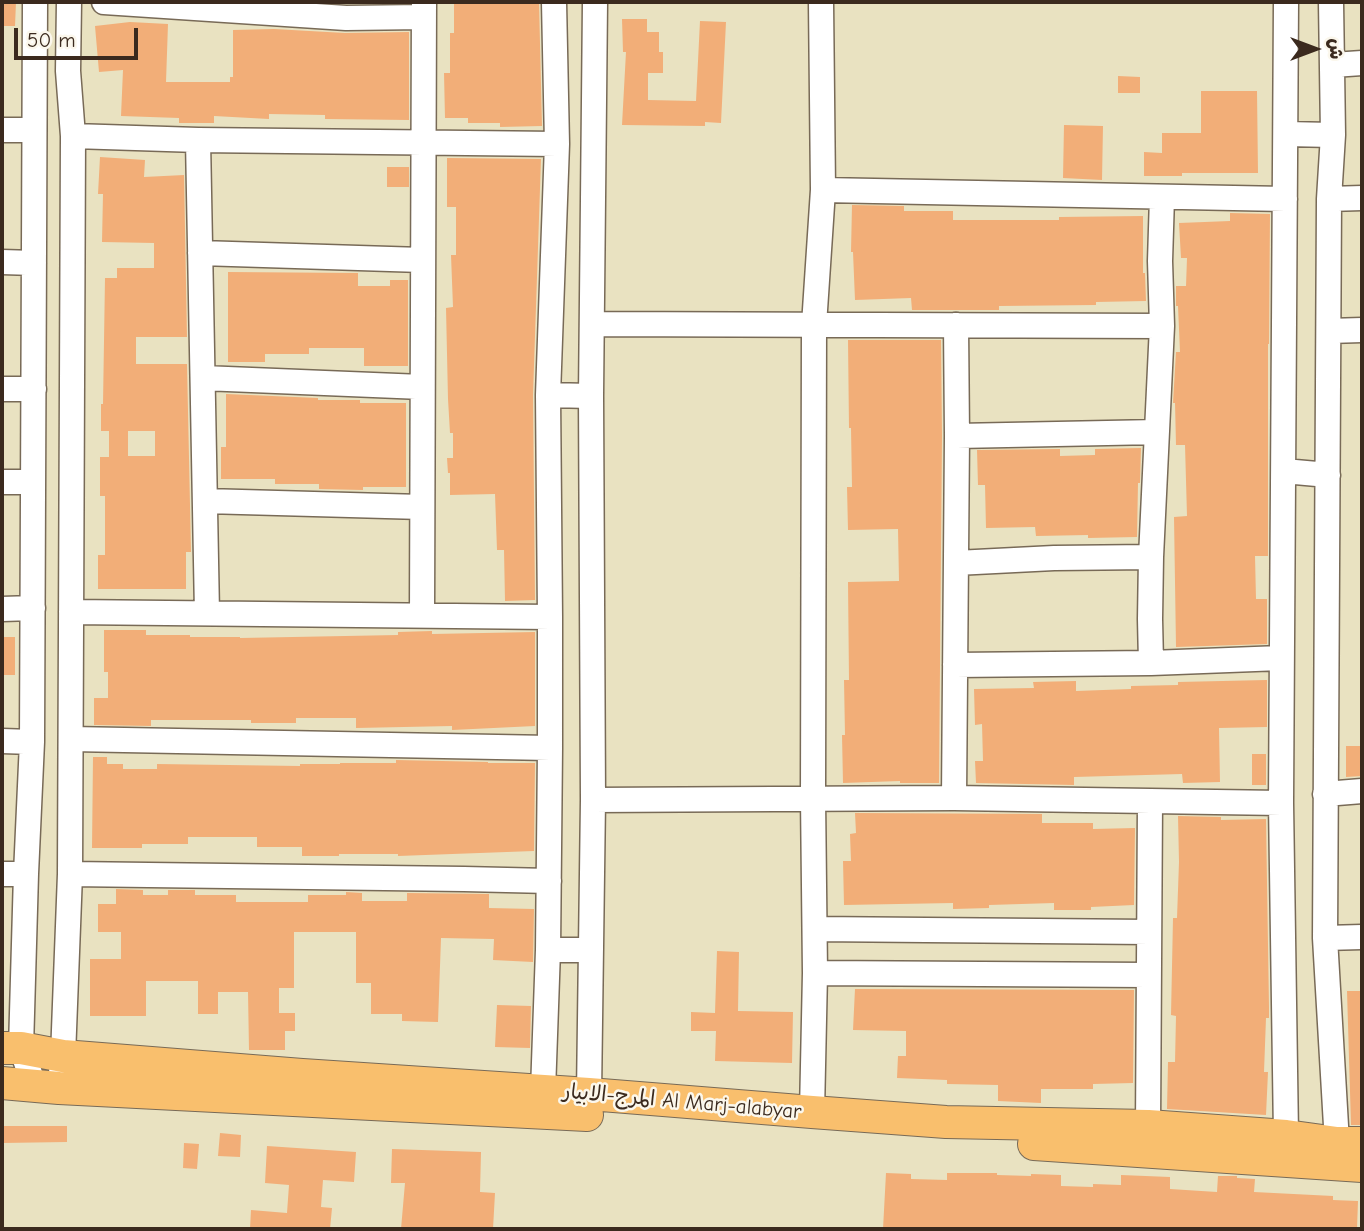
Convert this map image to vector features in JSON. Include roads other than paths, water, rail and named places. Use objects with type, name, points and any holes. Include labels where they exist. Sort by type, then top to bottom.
[{"type":"main road","name":"المرج-الابيار Al Marj-alabyar","points":[[11,1048],[63,1056],[302,1075],[946,1122],[1148,1126],[1350,1143]]},
{"type":"main road","name":"المرج-الابيار Al Marj-alabyar","points":[[2,1083],[688,1121],[1362,1166]]},
{"type":"street","points":[[35,2],[32,742],[14,874],[11,1048],[46,1086],[63,1056],[70,874],[73,136],[68,71],[69,2]]},
{"type":"street","points":[[104,2],[346,18],[423,9],[422,615]]},
{"type":"street","points":[[543,1091],[548,950],[550,748],[548,395],[557,144],[554,2]]},
{"type":"street","points":[[589,1094],[593,800],[595,2]]},
{"type":"street","points":[[813,1112],[814,324],[823,190],[821,2]]},
{"type":"street","points":[[1286,2],[1281,803],[1286,1136]]},
{"type":"street","points":[[1331,2],[1334,135],[1329,199],[1325,938],[1350,1143]]},
{"type":"street","points":[[1333,65],[1362,63]]},
{"type":"street","points":[[35,68],[68,71]]},
{"type":"street","points":[[2,130],[34,130]]},
{"type":"street","points":[[1286,134],[1334,135]]},
{"type":"street","points":[[73,136],[557,144]]},
{"type":"street","points":[[198,140],[207,614]]},
{"type":"street","points":[[823,190],[1285,199]]},
{"type":"street","points":[[1152,663],[1151,557],[1162,326],[1162,197]]},
{"type":"street","points":[[1329,199],[1362,198]]},
{"type":"street","points":[[201,253],[422,260]]},
{"type":"street","points":[[2,262],[34,263]]},
{"type":"street","points":[[593,324],[1162,326]]},
{"type":"street","points":[[954,798],[956,325]]},
{"type":"street","points":[[1329,331],[1362,330]]},
{"type":"street","points":[[203,378],[422,387]]},
{"type":"street","points":[[2,389],[34,389]]},
{"type":"street","points":[[548,395],[592,396]]},
{"type":"street","points":[[957,436],[1157,432]]},
{"type":"street","points":[[1284,471],[1328,475]]},
{"type":"street","points":[[2,482],[33,482]]},
{"type":"street","points":[[205,501],[422,507]]},
{"type":"street","points":[[33,546],[72,545]]},
{"type":"street","points":[[956,563],[1151,557]]},
{"type":"street","points":[[2,608],[33,608]]},
{"type":"street","points":[[71,612],[550,617]]},
{"type":"street","points":[[955,665],[1152,663],[1282,658]]},
{"type":"street","points":[[71,739],[550,748]]},
{"type":"street","points":[[2,741],[32,742]]},
{"type":"street","points":[[1325,794],[1362,791]]},
{"type":"street","points":[[593,800],[954,798],[1281,803]]},
{"type":"street","points":[[1148,1126],[1150,802]]},
{"type":"street","points":[[70,874],[548,881]]},
{"type":"street","points":[[815,929],[1149,932]]},
{"type":"street","points":[[1325,938],[1362,937]]},
{"type":"street","points":[[548,950],[592,950]]},
{"type":"street","points":[[815,973],[1148,975]]}]
